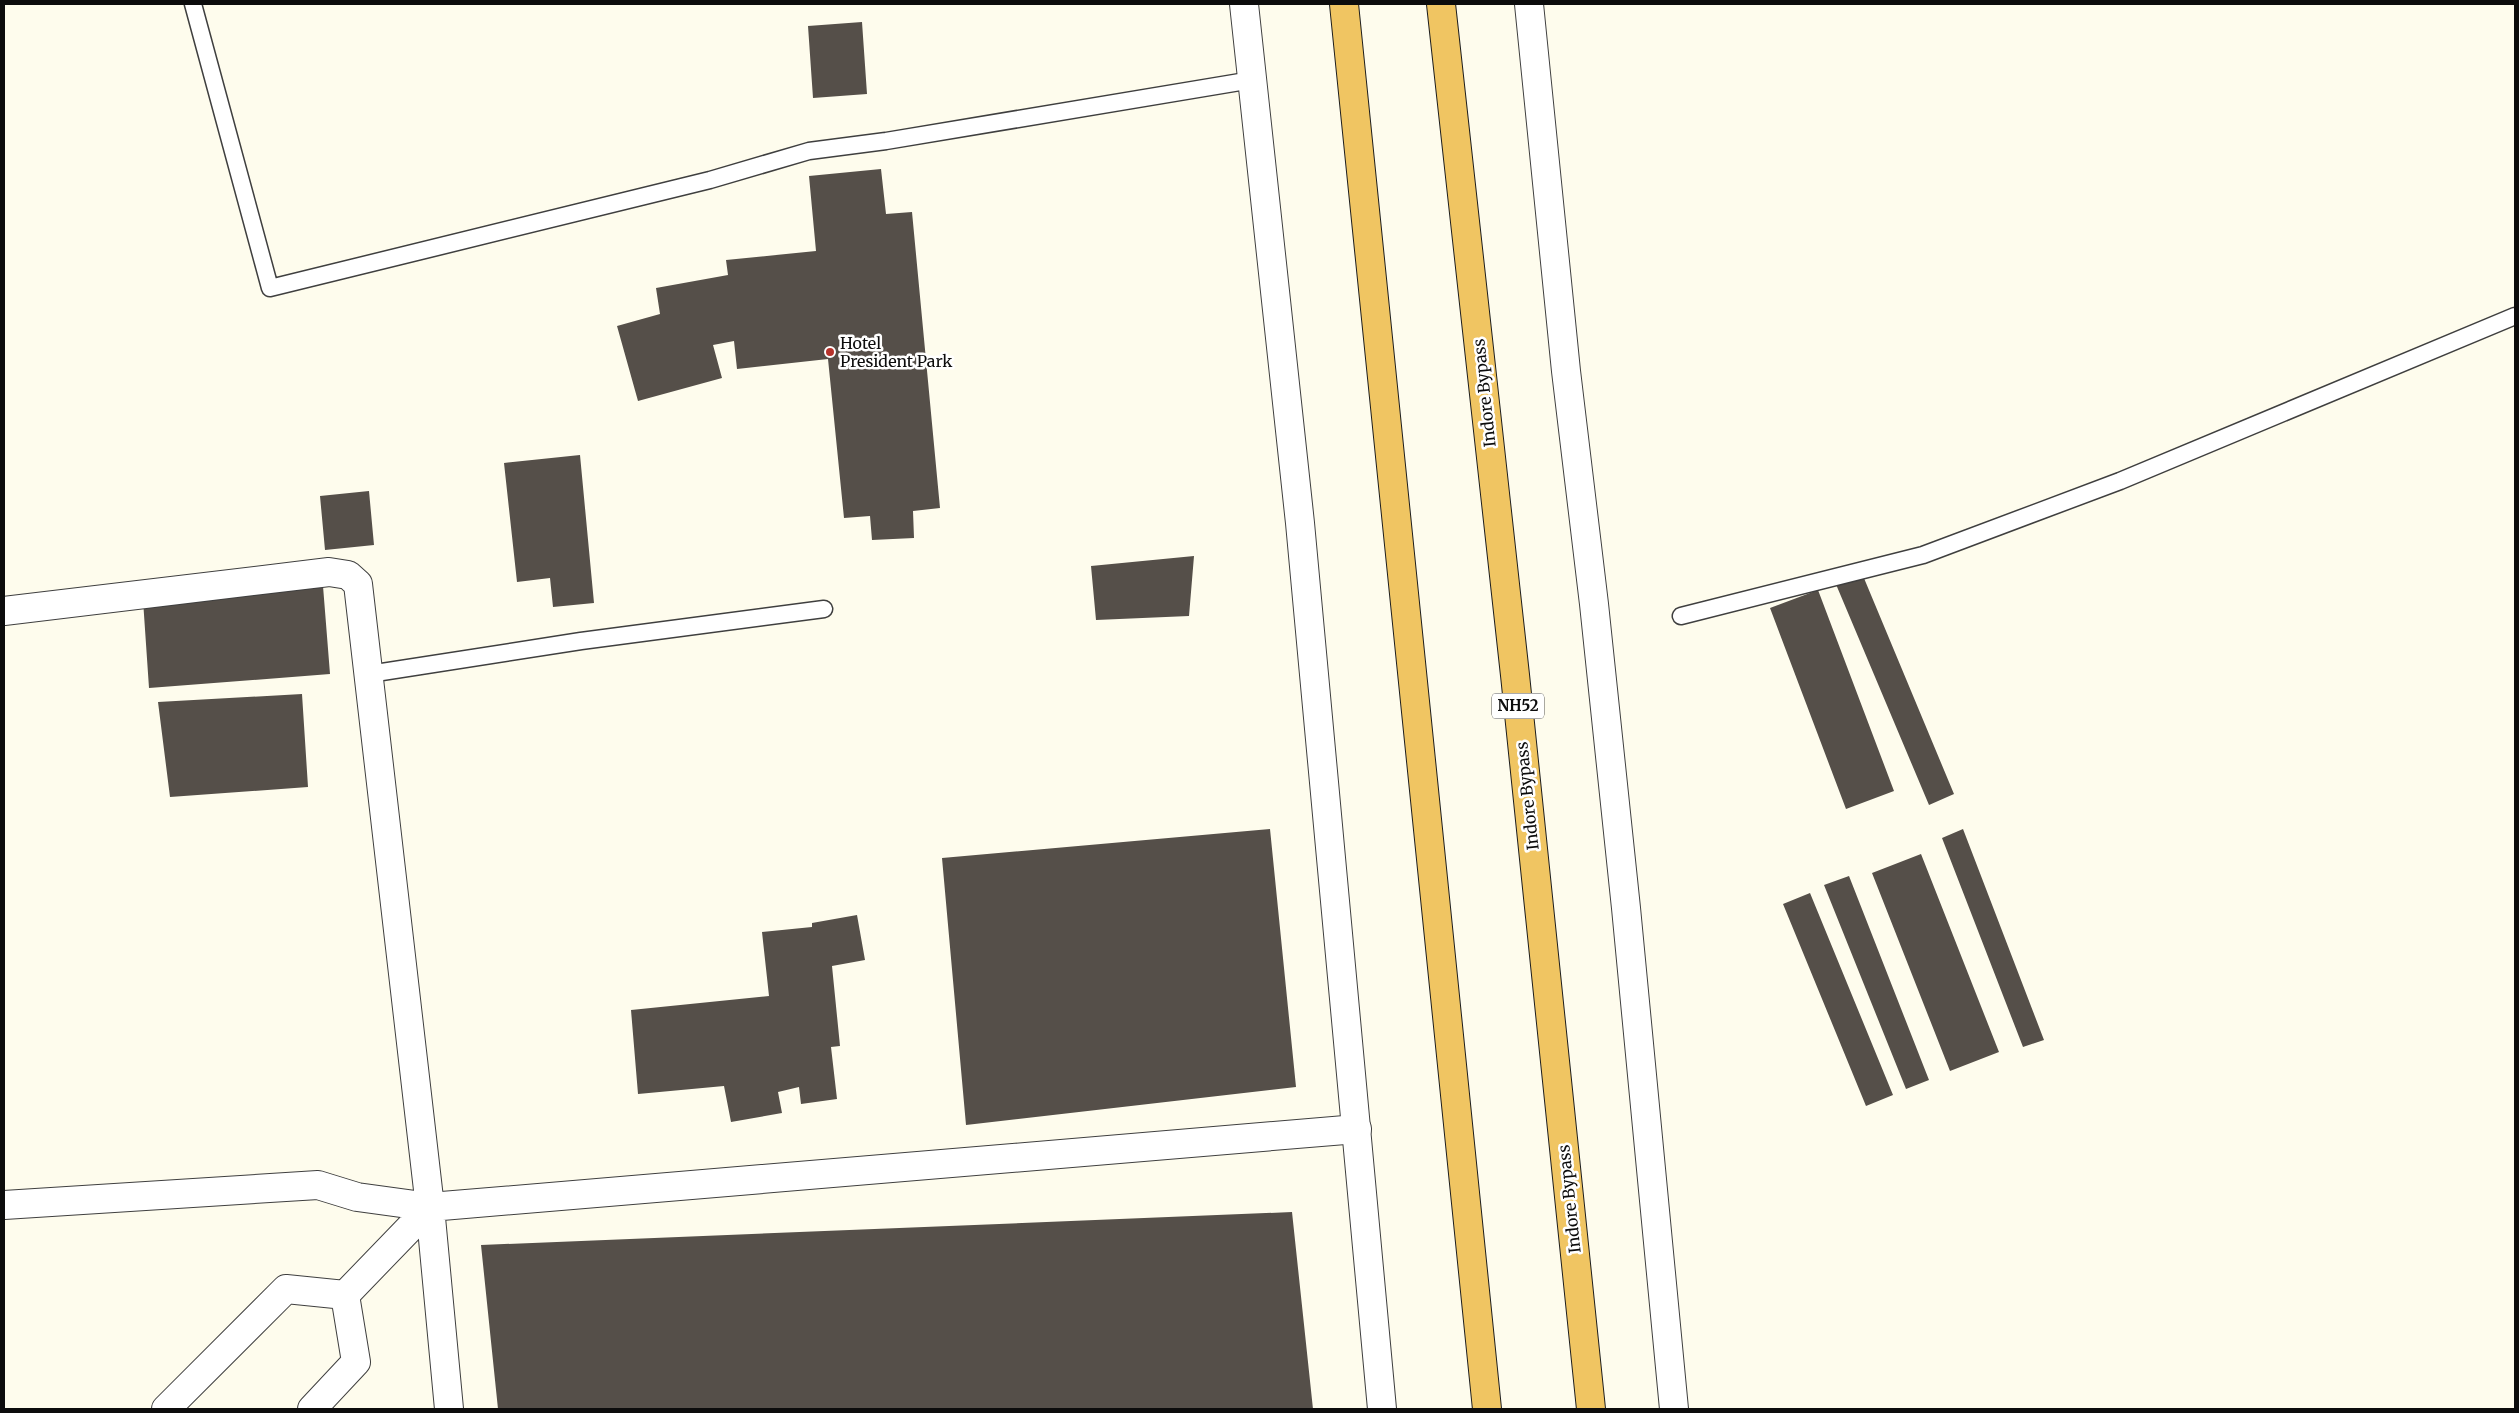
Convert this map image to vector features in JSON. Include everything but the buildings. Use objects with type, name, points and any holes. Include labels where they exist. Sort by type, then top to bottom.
[{"type":"highway","points":[[1344,4],[1487,1409]]},
{"type":"highway","name":"Indore Bypass","points":[[1441,4],[1515,675],[1591,1409]]},
{"type":"street","points":[[1244,4],[1300,523],[1382,1409]]},
{"type":"street","points":[[1530,4],[1566,371],[1595,614],[1625,899],[1674,1409]]},
{"type":"street","points":[[4,611],[329,572],[348,575],[358,584],[430,1207],[449,1409]]},
{"type":"street","points":[[4,1205],[318,1185],[357,1197],[430,1207],[1357,1129]]},
{"type":"street","points":[[346,1295],[430,1207]]},
{"type":"street","points":[[166,1409],[286,1289],[346,1295]]},
{"type":"street","points":[[312,1409],[356,1362],[346,1295]]},
{"type":"lane","points":[[193,4],[270,288],[710,180],[809,151],[1252,80]]},
{"type":"lane","points":[[1681,616],[1923,555],[2120,482],[2515,316]]},
{"type":"lane","points":[[369,674],[581,641],[824,609]]},
{"type":"place","name":"Hotel President Park","points":[[830,352]]}]
